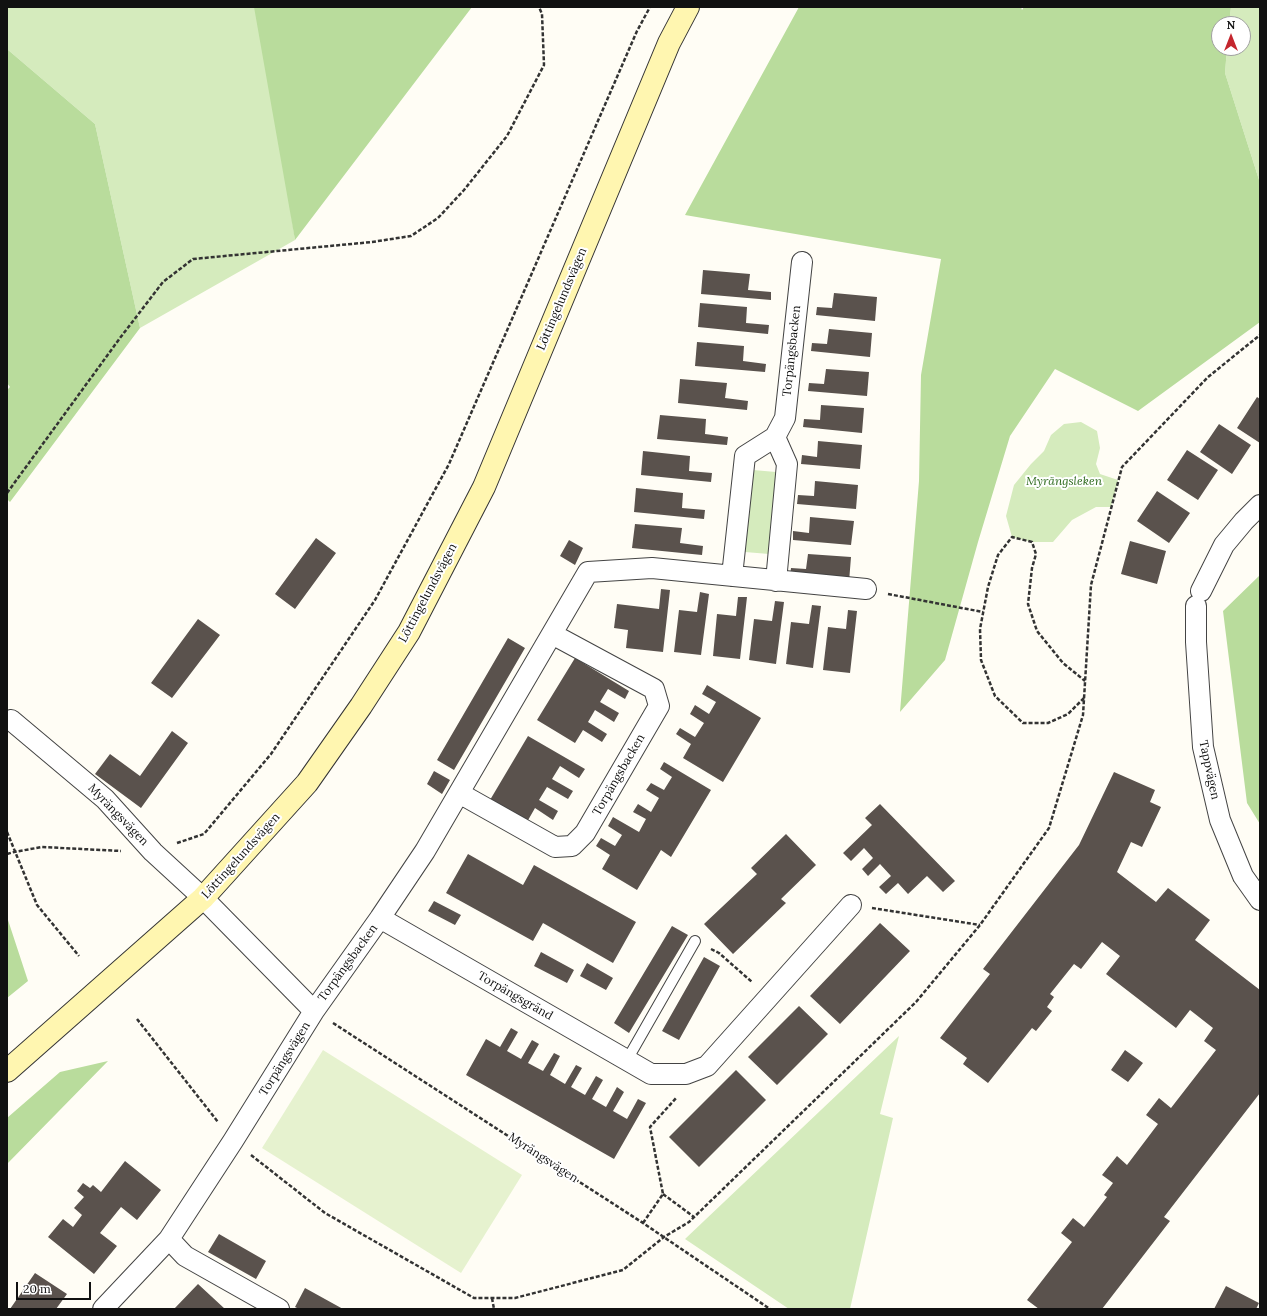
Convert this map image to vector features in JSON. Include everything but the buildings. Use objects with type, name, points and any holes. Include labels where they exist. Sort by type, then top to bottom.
[{"type":"main road","name":"Löttingelundsvägen","points":[[7,1071],[203,898],[307,783],[361,706],[409,632],[484,487],[669,43],[688,7]]},
{"type":"street","name":"Torpängsbacken","points":[[775,438],[785,418],[802,262]]},
{"type":"street","points":[[732,576],[745,456],[775,438],[787,464],[776,581]]},
{"type":"street","name":"Tappvägen","points":[[1260,505],[1244,520],[1224,545],[1199,598],[1196,642],[1203,747],[1220,820],[1243,876],[1260,900]]},
{"type":"street","name":"Torpängsbacken","points":[[314,1011],[380,918],[425,851],[588,572],[652,568],[866,590]]},
{"type":"street","name":"Torpängsbacken","points":[[459,793],[555,847],[572,846],[585,833],[593,820],[659,706],[654,689],[552,634]]},
{"type":"street","name":"Myrängsvägen","points":[[11,720],[105,799],[153,852],[203,898]]},
{"type":"street","name":"Torpängsvägen","points":[[103,1309],[169,1239],[233,1141],[314,1011],[203,898]]},
{"type":"street","points":[[686,1074],[707,1066],[851,905]]},
{"type":"street","name":"Torpängsgränd","points":[[380,918],[651,1074],[686,1074]]},
{"type":"street","points":[[169,1239],[185,1256],[279,1309]]},
{"type":"lane","points":[[627,1060],[695,941]]},
{"type":"path","points":[[7,493],[120,338],[164,282],[193,259],[372,242],[411,236],[438,218],[464,190],[506,136],[544,65],[542,14],[539,7]]},
{"type":"path","points":[[7,854],[42,847],[153,852],[204,834],[271,754],[375,600],[449,464],[636,31],[650,7]]},
{"type":"path","points":[[137,1019],[233,1141],[325,1213],[474,1298],[515,1298],[623,1270],[664,1237],[689,1222],[916,1002],[980,925],[1049,828],[1083,715],[1091,585],[1122,467],[1208,377],[1260,335]]},
{"type":"path","points":[[1084,698],[1068,714],[1048,723],[1023,723],[995,696],[981,660],[980,629],[988,587],[998,555],[1012,537],[1032,542],[1036,554],[1032,568],[1028,604],[1037,631],[1063,663],[1085,681]]},
{"type":"path","points":[[866,590],[983,612]]},
{"type":"path","points":[[7,832],[37,905],[79,956]]},
{"type":"path","points":[[851,905],[980,925]]},
{"type":"path","points":[[695,941],[719,953],[769,997]]},
{"type":"path","name":"Myrängsvägen","points":[[314,1011],[644,1223],[770,1309]]},
{"type":"path","points":[[686,1074],[686,1086],[650,1127],[663,1194],[694,1217]]},
{"type":"path","points":[[644,1223],[663,1194]]},
{"type":"path","points":[[492,1298],[494,1309]]},
{"type":"green space","points":[[7,7],[260,7],[295,240],[140,328],[95,124],[7,49]]},
{"type":"green space","points":[[254,7],[472,7],[295,240]]},
{"type":"green space","points":[[799,7],[1021,7],[1022,10],[1024,7],[1231,7],[1230,16],[1211,16],[1211,56],[1226,56],[1225,73],[1260,183],[1260,322],[1138,411],[1055,369],[1010,436],[945,660],[900,712],[919,481],[921,375],[941,259],[685,215]]},
{"type":"green space","points":[[1231,7],[1260,7],[1260,183],[1225,73],[1226,56],[1251,56],[1251,16],[1230,16]]},
{"type":"green space","points":[[7,49],[95,124],[140,328],[10,502],[7,499],[7,390],[10,387],[7,383]]},
{"type":"green space","name":"Myrängsleken","points":[[1081,422],[1097,431],[1100,448],[1096,464],[1100,474],[1118,480],[1111,507],[1096,507],[1072,520],[1053,542],[1032,542],[1012,537],[1006,516],[1014,485],[1044,451],[1051,435],[1064,424]]},
{"type":"green space","points":[[753,470],[776,472],[769,554],[745,552]]},
{"type":"green space","points":[[1260,575],[1260,824],[1247,803],[1223,611]]},
{"type":"green space","points":[[7,917],[28,981],[7,998]]},
{"type":"green space","points":[[899,1036],[880,1114],[893,1118],[850,1309],[789,1309],[685,1239]]},
{"type":"green space","points":[[323,1050],[522,1175],[461,1273],[262,1148]]},
{"type":"green space","points":[[108,1061],[7,1164],[7,1118],[60,1072]]}]
